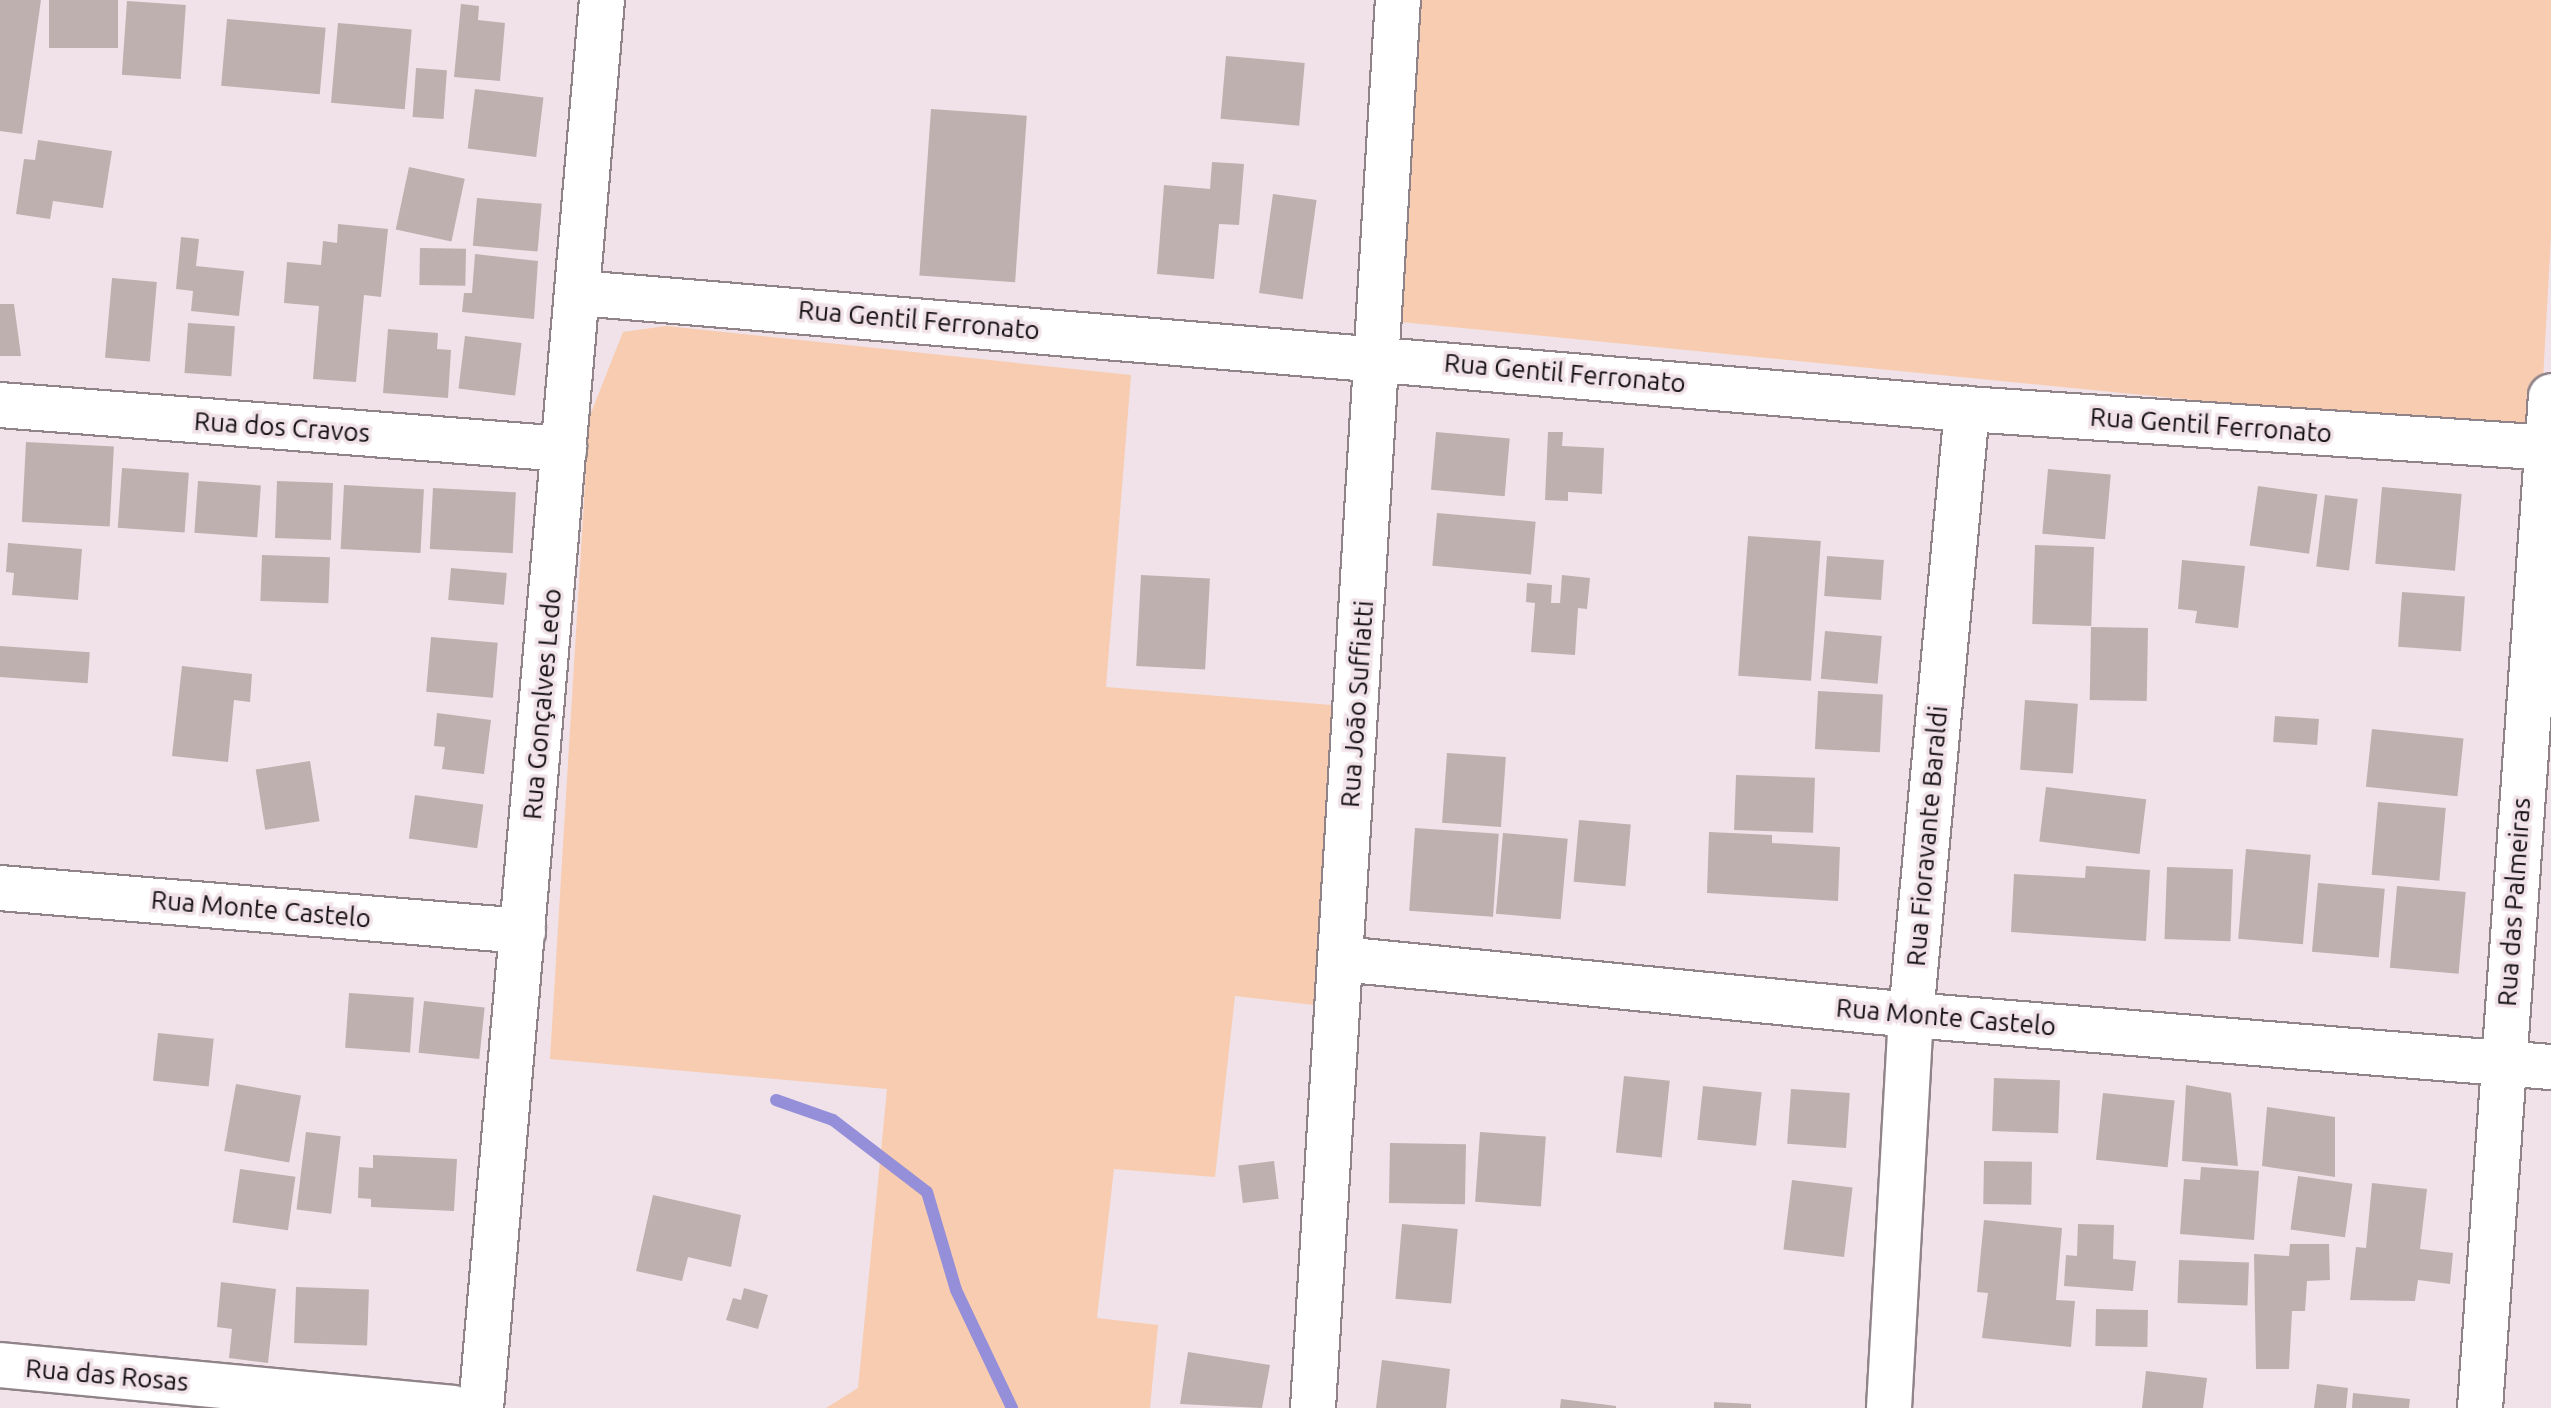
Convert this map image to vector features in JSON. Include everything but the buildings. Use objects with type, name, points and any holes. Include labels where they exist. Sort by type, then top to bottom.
[{"type":"street","name":"Rua Gonçalves Ledo","points":[[481,1408],[602,0]]},
{"type":"street","name":"Rua João Suffiatti","points":[[1313,1408],[1380,357],[1398,0]]},
{"type":"street","name":"Rua Gentil Ferronato","points":[[579,293],[1380,357],[1967,409],[2549,448]]},
{"type":"street","name":"Rua das Palmeiras","points":[[2480,1408],[2551,396]]},
{"type":"street","name":"Rua dos Cravos","points":[[0,405],[564,449]]},
{"type":"street","name":"Rua Fioravante Baraldi","points":[[1889,1408],[1911,1015],[1967,409]]},
{"type":"street","name":"Rua Monte Castelo","points":[[0,888],[523,931]]},
{"type":"street","name":"Rua Monte Castelo","points":[[1341,959],[1911,1015],[2551,1067]]},
{"type":"street","name":"Rua das Rosas","points":[[0,1365],[453,1408]]},
{"type":"shaded area","points":[[1410,0],[2551,0],[2551,235],[2540,434],[1391,321]]},
{"type":"shaded area","points":[[666,326],[1131,375],[1106,687],[1356,707],[1332,1007],[1235,996],[1215,1177],[1114,1169],[1097,1318],[1158,1325],[1150,1408],[826,1408],[858,1388],[887,1089],[550,1059],[589,418],[623,332]]},
{"type":"waterway","points":[[776,1100],[833,1120],[927,1192],[956,1290],[1012,1408]]}]
